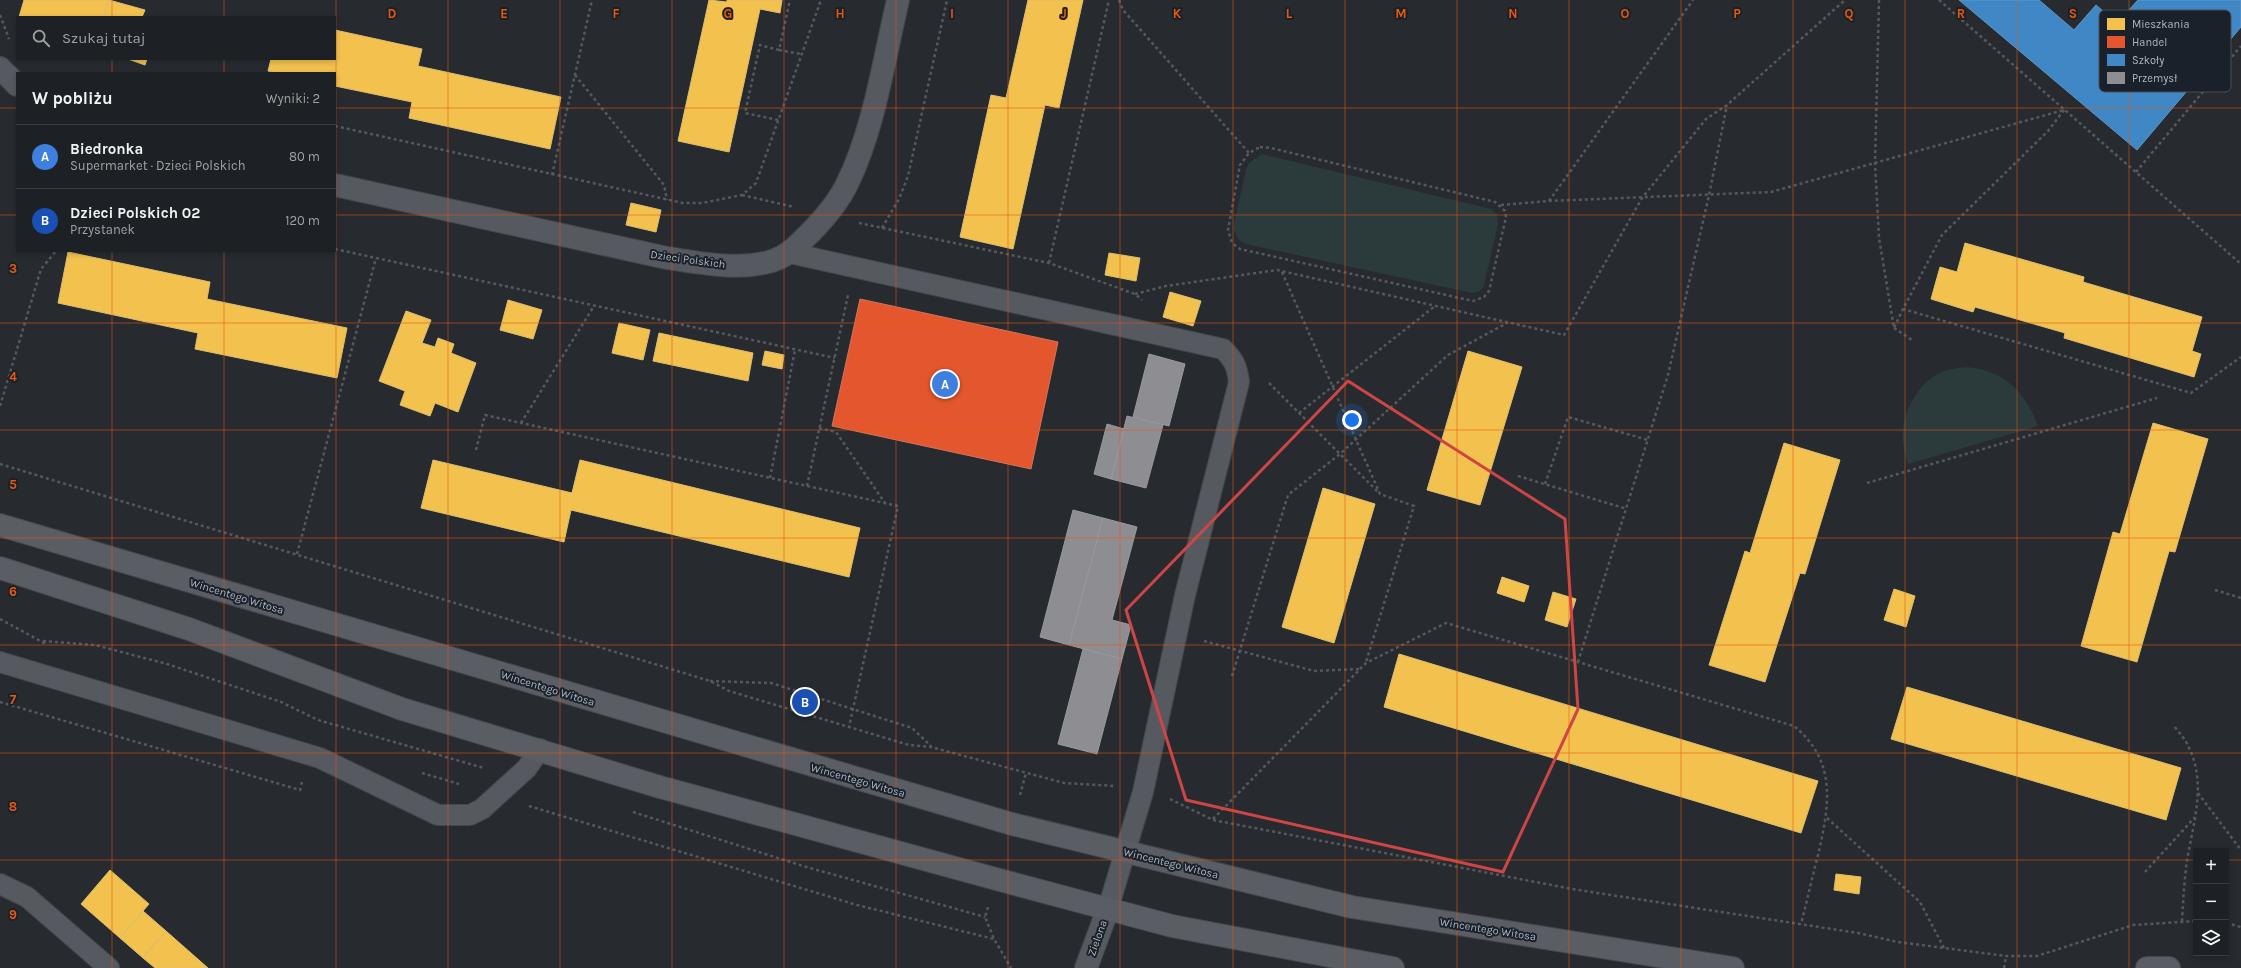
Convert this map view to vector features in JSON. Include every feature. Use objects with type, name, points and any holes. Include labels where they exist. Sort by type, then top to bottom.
[{"type":"main road","name":"Wincentego Witosa","points":[[0,525],[815,768],[1012,824],[1352,907],[1733,968]]},
{"type":"main road","points":[[0,568],[189,629],[402,709],[540,749],[660,787],[1172,926],[1393,968]]},
{"type":"main road","points":[[2147,968],[2169,968]]},
{"type":"street","name":"Dzieci Polskich","points":[[336,185],[674,259],[710,264],[747,266],[772,261],[790,253],[826,215],[847,185],[866,134],[898,0]]},
{"type":"street","points":[[0,68],[16,85]]},
{"type":"street","name":"Zielona","points":[[1086,968],[1108,909]]},
{"type":"lane","points":[[790,253],[1223,349],[1238,367],[1239,382],[1177,632],[1143,792],[1108,909]]},
{"type":"lane","points":[[0,662],[310,755],[364,778],[409,802],[438,815],[470,815],[482,809],[527,768],[540,749]]},
{"type":"lane","points":[[0,884],[28,897],[109,968]]},
{"type":"path","points":[[552,175],[592,0]]},
{"type":"path","points":[[779,50],[790,0]]},
{"type":"path","points":[[742,195],[756,183],[820,0]]},
{"type":"path","points":[[882,228],[899,199],[908,176],[947,0]]},
{"type":"path","points":[[1049,263],[1109,0]]},
{"type":"path","points":[[1119,0],[1123,10],[1249,153]]},
{"type":"path","points":[[1548,201],[1693,0]]},
{"type":"path","points":[[1135,294],[1166,286],[1277,270],[1564,335],[1642,198],[1706,119],[1727,105],[1845,0]]},
{"type":"path","points":[[1879,0],[1874,163],[1878,238],[1894,328],[1912,340]]},
{"type":"path","points":[[1939,0],[2241,264]]},
{"type":"path","points":[[0,15],[11,45]]},
{"type":"path","points":[[778,120],[745,113],[760,45],[801,54]]},
{"type":"path","points":[[2231,58],[2241,46]]},
{"type":"path","points":[[575,75],[664,185],[666,200]]},
{"type":"path","points":[[2136,172],[2203,92]]},
{"type":"path","points":[[1578,662],[1668,375],[1709,195],[1727,105]]},
{"type":"path","points":[[1501,206],[1548,201],[1771,192],[2064,110]]},
{"type":"path","points":[[1894,328],[1942,235],[2048,131],[2064,110]]},
{"type":"path","points":[[336,126],[666,200],[683,203],[702,203],[742,195],[882,228],[1049,263],[1135,294],[1158,315],[1154,334]]},
{"type":"path","points":[[1260,147],[1270,148],[1495,202],[1505,211],[1506,217],[1489,291],[1484,297],[1472,301],[1240,249],[1232,243],[1228,230],[1240,166],[1249,153],[1260,147]]},
{"type":"path","points":[[336,249],[835,358]]},
{"type":"path","points":[[0,406],[41,269],[55,252]]},
{"type":"path","points":[[297,554],[376,258]]},
{"type":"path","points":[[807,486],[854,267]]},
{"type":"path","points":[[1281,271],[1380,494]]},
{"type":"path","points":[[521,423],[594,306]]},
{"type":"path","points":[[1299,413],[1435,306]]},
{"type":"path","points":[[1903,309],[2191,392],[2241,357]]},
{"type":"path","points":[[1232,676],[1288,495],[1356,440],[1448,355],[1508,323]]},
{"type":"path","points":[[770,478],[795,350]]},
{"type":"path","points":[[1238,367],[1258,373],[1380,494],[1414,506],[1366,663]]},
{"type":"path","points":[[1867,483],[2157,398]]},
{"type":"path","points":[[476,450],[485,415],[898,506],[849,728]]},
{"type":"path","points":[[1545,484],[1568,417],[1648,440]]},
{"type":"path","points":[[819,428],[836,432],[885,503]]},
{"type":"path","points":[[0,464],[710,681],[729,691],[849,728],[909,745],[931,746],[1064,783],[1114,785],[1168,798],[1213,820],[1572,889],[1801,924],[1944,948],[2006,956],[2038,956],[2133,925],[2182,920],[2193,921]]},
{"type":"path","points":[[1518,476],[1626,509]]},
{"type":"path","points":[[2215,590],[2241,598]]},
{"type":"path","points":[[1213,820],[1360,668],[1366,663],[1446,622],[1794,726],[1812,745],[1823,764],[1828,792],[1827,818],[1801,924]]},
{"type":"path","points":[[1177,632],[1314,672],[1360,668]]},
{"type":"path","points":[[710,681],[771,682],[912,728],[931,746]]},
{"type":"path","points":[[0,702],[300,790],[310,755]]},
{"type":"path","points":[[2175,727],[2189,748],[2196,772],[2198,793],[2186,868],[2182,920]]},
{"type":"path","points":[[2198,793],[2241,850]]},
{"type":"path","points":[[2146,872],[2195,816]]},
{"type":"path","points":[[1827,818],[1920,902],[1944,948]]},
{"type":"path","points":[[985,917],[994,939],[1010,968]]},
{"type":"path","points":[[2229,924],[2241,927]]},
{"type":"path","points":[[2004,968],[2006,956]]},
{"type":"highlighted area","points":[[1348,381],[1565,519],[1578,709],[1503,872],[1186,800],[1126,610]]},
{"type":"shaded area","points":[[1262,154],[1491,209],[1497,214],[1498,224],[1484,286],[1480,291],[1472,293],[1246,244],[1239,240],[1233,228],[1246,169],[1249,163]]},
{"type":"shaded area","points":[[1966,367],[1991,373],[2011,384],[2026,402],[2038,426],[1908,464],[1903,434],[1904,421],[1911,403],[1921,387],[1936,375],[1944,371]]},
{"type":"building: Mieszkania","points":[[24,0],[109,0],[103,16],[19,16]]},
{"type":"building: Mieszkania","points":[[109,0],[145,10],[142,16],[103,16]]},
{"type":"building: Mieszkania","points":[[709,0],[727,2],[727,0],[782,0],[780,13],[760,9],[729,152],[678,141]]},
{"type":"building: Mieszkania","points":[[1028,0],[1083,0],[1059,108],[1045,105],[1013,249],[960,237],[991,95],[1006,98]]},
{"type":"building: Mieszkania","points":[[336,30],[422,49],[418,66],[561,97],[550,149],[409,118],[412,102],[336,86],[336,72],[268,71],[271,60],[336,60]]},
{"type":"building: Mieszkania","points":[[131,60],[147,60],[145,65]]},
{"type":"building: Mieszkania","points":[[631,203],[661,210],[656,232],[626,225]]},
{"type":"building: Mieszkania","points":[[1965,243],[2084,277],[2083,282],[2202,317],[2192,351],[2201,354],[2194,377],[2064,338],[2065,333],[1975,307],[1973,312],[1931,299],[1940,267],[1957,272]]},
{"type":"building: Mieszkania","points":[[68,252],[210,282],[207,299],[347,328],[337,378],[195,349],[198,333],[58,303]]},
{"type":"building: Mieszkania","points":[[1109,253],[1140,258],[1136,281],[1105,275]]},
{"type":"building: Mieszkania","points":[[1170,292],[1201,301],[1193,326],[1163,317]]},
{"type":"building: Mieszkania","points":[[508,300],[542,310],[533,339],[500,330]]},
{"type":"building: Mieszkania","points":[[406,311],[431,320],[422,343],[435,347],[438,338],[454,344],[451,353],[476,363],[458,412],[435,403],[430,416],[400,405],[405,391],[379,381]]},
{"type":"building: Mieszkania","points":[[619,323],[650,330],[643,360],[612,353]]},
{"type":"building: Mieszkania","points":[[659,333],[753,353],[748,381],[653,361]]},
{"type":"building: Mieszkania","points":[[765,351],[784,355],[782,369],[762,365]]},
{"type":"building: Mieszkania","points":[[1468,351],[1522,367],[1480,505],[1427,490]]},
{"type":"building: Mieszkania","points":[[2153,423],[2208,439],[2175,552],[2169,551],[2137,662],[2081,646],[2113,532],[2120,534]]},
{"type":"building: Mieszkania","points":[[1784,443],[1840,460],[1805,574],[1800,573],[1765,682],[1709,665],[1745,551],[1750,553]]},
{"type":"building: Mieszkania","points":[[433,460],[572,493],[580,460],[860,528],[849,577],[571,510],[564,542],[421,508]]},
{"type":"building: Mieszkania","points":[[1323,488],[1375,504],[1334,643],[1282,627]]},
{"type":"building: Mieszkania","points":[[1502,577],[1529,586],[1524,602],[1497,593]]},
{"type":"building: Mieszkania","points":[[1894,589],[1915,596],[1906,627],[1884,620]]},
{"type":"building: Mieszkania","points":[[1553,592],[1576,599],[1567,627],[1545,620]]},
{"type":"building: Mieszkania","points":[[1399,654],[1818,781],[1801,833],[1384,707]]},
{"type":"building: Mieszkania","points":[[1907,687],[2181,768],[2166,820],[1891,739]]},
{"type":"building: Mieszkania","points":[[110,870],[149,904],[120,938],[81,904]]},
{"type":"building: Mieszkania","points":[[1836,874],[1861,877],[1859,894],[1834,890]]},
{"type":"building: Mieszkania","points":[[143,911],[166,931],[143,958],[120,938]]},
{"type":"building: Mieszkania","points":[[166,931],[208,968],[155,968],[143,958]]},
{"type":"building: Handel","points":[[860,299],[1058,342],[1031,469],[832,426]]},
{"type":"building: Szkoły","points":[[1959,0],[2039,0],[2074,30],[2096,5],[2102,10],[2099,10],[2099,92],[2186,92],[2137,150]]},
{"type":"building: Szkoły","points":[[2138,0],[2241,0],[2241,27],[2231,39],[2231,10],[2129,10]]},
{"type":"building: Przemysł","points":[[1149,354],[1185,364],[1169,426],[1133,417]]},
{"type":"building: Przemysł","points":[[1127,416],[1163,425],[1146,488],[1111,479]]},
{"type":"building: Przemysł","points":[[1107,424],[1124,429],[1111,479],[1094,474]]},
{"type":"building: Przemysł","points":[[1073,510],[1103,518],[1069,645],[1040,637]]},
{"type":"building: Przemysł","points":[[1103,518],[1137,527],[1112,620],[1131,625],[1122,659],[1069,645]]},
{"type":"building: Przemysł","points":[[1083,649],[1122,659],[1097,754],[1058,744]]},
{"type":"place","name":"Biedronka","points":[[945,384]]},
{"type":"place","name":"Dzieci Polskich 02","points":[[805,702]]}]
